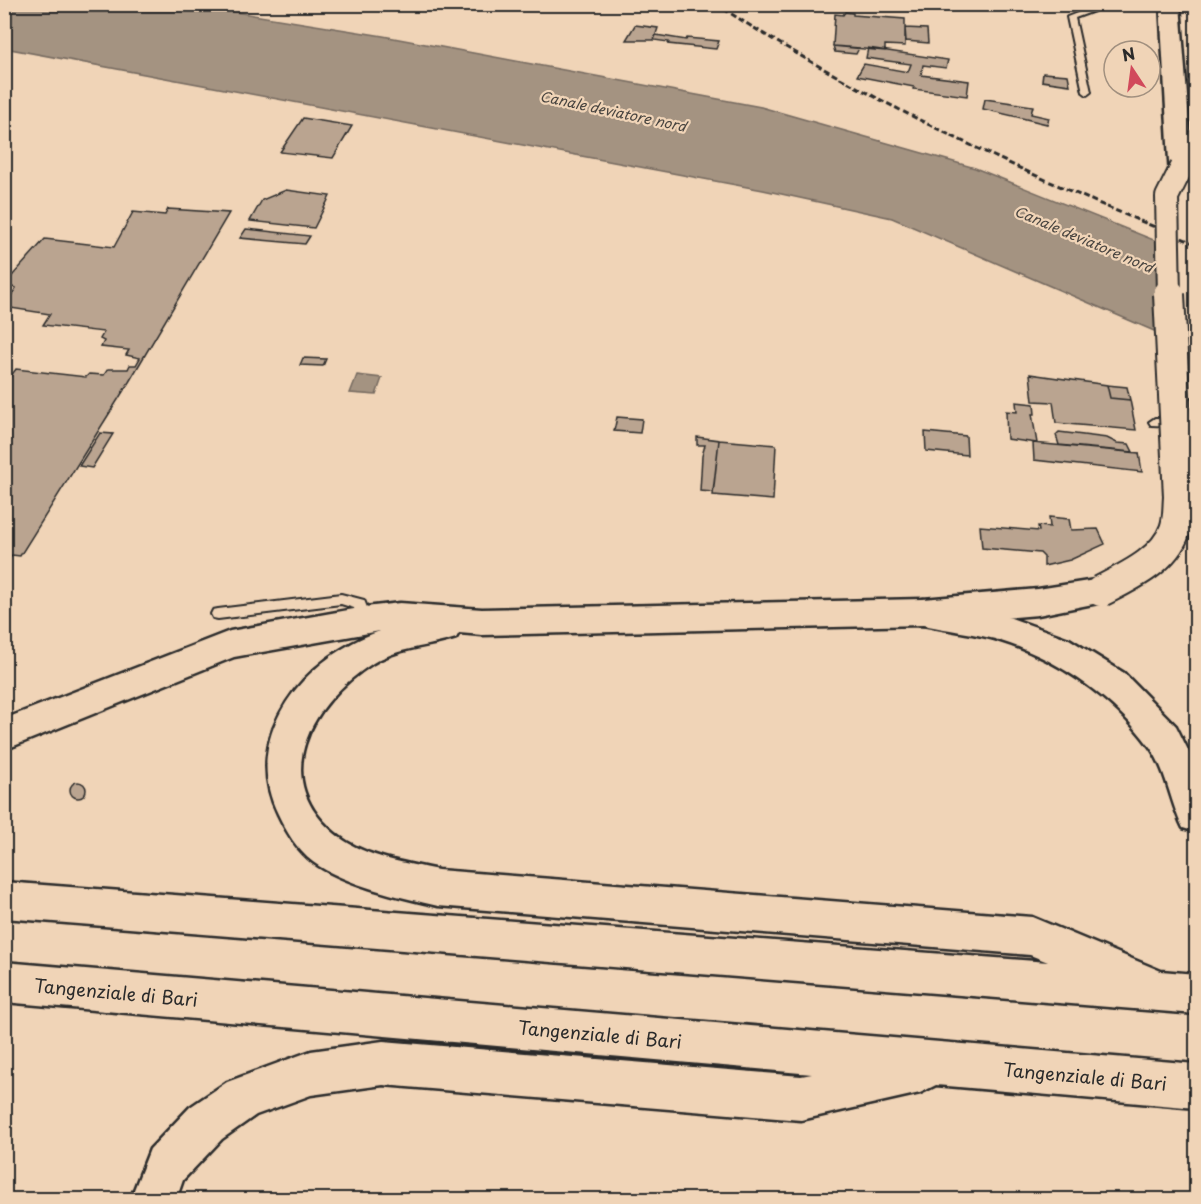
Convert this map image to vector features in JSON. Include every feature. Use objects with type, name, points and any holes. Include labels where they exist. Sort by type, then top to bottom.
[{"type":"main road","points":[[1170,4],[1197,388]]},
{"type":"main road","points":[[4,735],[153,673],[230,644],[365,620],[400,616],[482,622],[923,612],[1038,602],[1101,591],[1134,575],[1153,559],[1175,530],[1179,497],[1167,255],[1167,197],[1182,167]]},
{"type":"main road","points":[[923,612],[999,627],[1057,649],[1112,682],[1163,737],[1182,774],[1197,816]]},
{"type":"main road","points":[[482,622],[413,635],[362,652],[319,684],[291,723],[282,766],[289,806],[323,848],[374,873],[438,888],[1032,936],[1178,992]]},
{"type":"main road","points":[[4,900],[1178,992]]},
{"type":"main road","name":"Tangenziale di Bari","points":[[4,982],[1197,1086]]},
{"type":"main road","points":[[153,1200],[166,1165],[206,1123],[243,1098],[311,1073],[383,1063],[801,1098],[950,1064]]},
{"type":"lane","points":[[1087,4],[1090,11],[1071,16],[1087,92]]},
{"type":"lane","points":[[1155,422],[1197,423]]},
{"type":"lane","points":[[218,614],[341,599],[359,604],[365,620]]},
{"type":"water","name":"Canale deviatore nord","points":[[4,5],[192,5],[383,36],[761,107],[975,168],[1196,257],[1196,349],[892,218],[763,190],[5,48]]},
{"type":"water","points":[[357,375],[382,378],[376,395],[350,393]]},
{"type":"building","points":[[845,12],[853,13],[853,15],[905,19],[905,46],[885,45],[885,51],[833,46],[835,14],[843,15]]},
{"type":"building","points":[[635,25],[658,28],[654,40],[626,40]]},
{"type":"building","points":[[905,28],[927,29],[928,43],[906,41]]},
{"type":"building","points":[[656,35],[686,40],[687,38],[719,41],[716,49],[668,44],[669,42],[654,40]]},
{"type":"building","points":[[833,46],[859,48],[856,54],[835,52]]},
{"type":"building","points":[[868,48],[948,60],[946,68],[923,65],[921,75],[969,81],[967,96],[913,89],[914,87],[857,76],[864,64],[908,72],[911,64],[866,58]]},
{"type":"building","points":[[1043,73],[1068,75],[1070,85],[1042,81]]},
{"type":"building","points":[[985,99],[1033,106],[1031,114],[1049,118],[1047,124],[983,109]]},
{"type":"building","points":[[303,118],[352,126],[333,158],[280,152]]},
{"type":"building","points":[[286,190],[330,196],[314,228],[250,221],[262,200]]},
{"type":"building","points":[[168,209],[229,213],[129,382],[20,556],[12,555],[4,569],[4,385],[16,369],[86,377],[89,374],[104,375],[108,369],[128,369],[130,365],[136,365],[140,358],[126,355],[129,350],[101,347],[104,341],[100,339],[104,332],[43,325],[50,314],[4,307],[16,288],[4,285],[45,239],[114,247],[133,212],[165,215]]},
{"type":"building","points":[[246,229],[310,236],[305,244],[240,238]]},
{"type":"building","points":[[303,358],[326,359],[323,366],[300,365]]},
{"type":"building","points":[[1030,374],[1107,385],[1110,398],[1130,400],[1136,430],[1056,423],[1053,402],[1033,401]]},
{"type":"building","points":[[1107,385],[1127,387],[1130,400],[1110,398]]},
{"type":"building","points":[[1016,402],[1034,404],[1035,414],[1032,414],[1037,443],[1007,439],[1006,411],[1017,412]]},
{"type":"building","points":[[617,417],[642,419],[640,433],[614,431]]},
{"type":"building","points":[[925,432],[966,436],[967,455],[926,451]]},
{"type":"building","points":[[1059,432],[1107,438],[1117,443],[1129,444],[1133,452],[1059,445],[1056,435]]},
{"type":"building","points":[[100,433],[113,434],[92,468],[79,466]]},
{"type":"building","points":[[697,437],[719,440],[713,492],[700,491],[705,445],[697,445]]},
{"type":"building","points":[[719,440],[776,445],[773,500],[713,495]]},
{"type":"building","points":[[1033,443],[1139,453],[1142,472],[1034,460]]},
{"type":"building","points":[[1049,517],[1069,519],[1071,530],[1098,529],[1105,544],[1070,560],[1044,566],[1044,557],[1040,553],[982,548],[980,526],[1039,531],[1038,526],[1050,527]]},
{"type":"building","points":[[78,782],[86,790],[78,798],[70,790]]},
{"type":"railway","points":[[716,4],[773,40],[950,135],[1072,192],[1196,244]]}]
